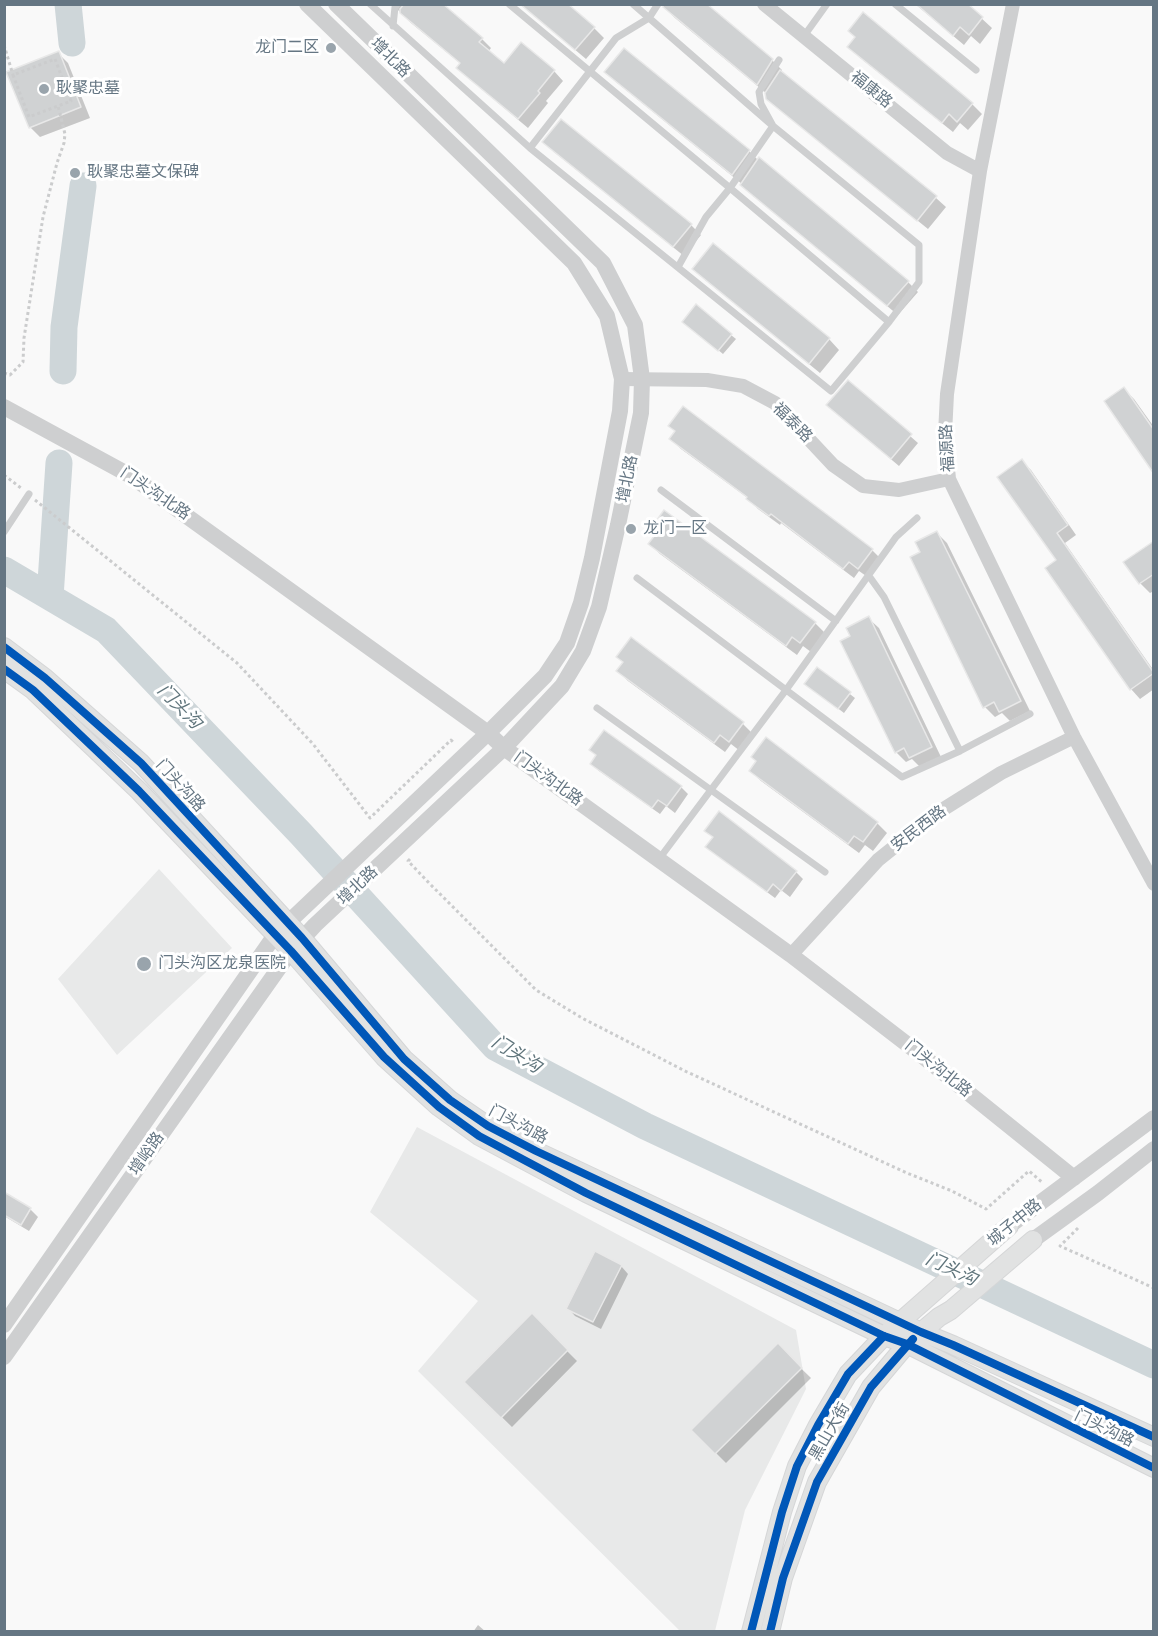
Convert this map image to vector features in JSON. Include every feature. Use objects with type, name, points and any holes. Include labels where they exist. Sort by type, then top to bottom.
[{"type":"main road","name":"门头沟路","points":[[4,647],[45,678],[141,763],[296,945],[404,1059],[450,1100],[488,1126],[536,1151],[899,1322],[1154,1437]]},
{"type":"main road","name":"门头沟路","points":[[4,669],[33,690],[281,928]]},
{"type":"main road","name":"门头沟路","points":[[296,945],[384,1057],[439,1107],[479,1136],[586,1193],[884,1336],[907,1344],[1154,1468]]},
{"type":"main road","name":"城子中路","points":[[884,1336],[1009,1226]]},
{"type":"main road","name":"黑山大街","points":[[770,1632],[783,1578],[817,1482],[871,1387],[907,1344],[1033,1240]]},
{"type":"main road","name":"黑山大街","points":[[751,1632],[797,1466],[818,1425],[849,1374],[884,1336]]},
{"type":"street","name":"增北路","points":[[281,928],[488,733],[545,676],[567,643],[581,603],[592,558],[620,411],[621,379],[607,316],[573,264],[307,4]]},
{"type":"street","name":"增北路","points":[[296,945],[504,748],[562,686],[582,651],[599,608],[641,413],[642,379],[635,325],[603,263],[336,4]]},
{"type":"street","name":"福康路","points":[[764,4],[947,153],[980,171]]},
{"type":"street","name":"福源路","points":[[1013,4],[980,171],[947,394],[945,434],[949,479],[1074,737],[1154,884]]},
{"type":"street","name":"福泰路","points":[[621,379],[707,380],[743,386],[775,404],[833,465],[863,486],[899,490],[949,479]]},
{"type":"street","name":"门头沟北路","points":[[4,407],[131,476],[488,733],[504,748],[791,955],[925,1058],[1074,1178]]},
{"type":"street","name":"安民西路","points":[[791,955],[878,860],[934,814],[1001,773],[1074,737]]},
{"type":"street","name":"增峪路","points":[[4,1324],[281,928]]},
{"type":"street","name":"增峪路","points":[[4,1357],[296,945]]},
{"type":"street","name":"城子中路","points":[[1009,1226],[1154,1118]]},
{"type":"street","name":"城子中路","points":[[1033,1240],[1154,1149]]},
{"type":"lane","points":[[370,4],[530,148],[831,391],[919,282],[919,245],[773,126],[633,4]]},
{"type":"lane","points":[[393,26],[397,4]]},
{"type":"lane","points":[[509,4],[889,322]]},
{"type":"lane","points":[[530,148],[616,38],[649,18],[658,4]]},
{"type":"lane","points":[[804,36],[827,4]]},
{"type":"lane","points":[[895,4],[976,70]]},
{"type":"lane","points":[[773,126],[760,104],[759,92],[779,60]]},
{"type":"lane","points":[[678,267],[706,217],[730,188],[773,126]]},
{"type":"lane","points":[[662,490],[836,621]]},
{"type":"lane","points":[[4,532],[29,494]]},
{"type":"lane","points":[[659,860],[786,690],[896,537],[916,518]]},
{"type":"lane","points":[[869,576],[884,597],[960,751]]},
{"type":"lane","points":[[637,578],[902,777],[960,751],[1030,714]]},
{"type":"lane","points":[[597,708],[825,872]]},
{"type":"path","points":[[4,45],[13,75],[29,117],[71,101],[55,59],[13,75]]},
{"type":"path","points":[[4,373],[10,375],[23,362],[24,338],[43,217],[64,144],[65,134],[58,106]]},
{"type":"path","points":[[44,508],[237,663],[313,744],[370,818],[451,740],[465,755]]},
{"type":"path","points":[[417,852],[408,861],[445,899],[536,990],[582,1018],[687,1072],[907,1173],[952,1191],[986,1209],[1029,1171],[1053,1193]]},
{"type":"path","points":[[1073,1211],[1085,1222],[1060,1246],[1154,1288]]},
{"type":"shaded area","name":"门头沟区龙泉医院","points":[[159,869],[232,948],[117,1055],[58,979]]},
{"type":"shaded area","points":[[417,1127],[796,1330],[806,1389],[745,1510],[715,1631],[680,1631],[418,1371],[478,1301],[370,1212]]},
{"type":"building","points":[[404,4],[443,4],[483,38],[479,42],[504,63],[521,42],[555,70],[538,91],[540,93],[518,119],[456,68],[460,63],[400,13]]},
{"type":"building","points":[[520,4],[568,4],[595,27],[575,50]]},
{"type":"building","points":[[664,4],[707,4],[773,59],[757,85],[663,7]]},
{"type":"building","points":[[916,4],[968,4],[983,17],[969,35],[960,27],[953,36]]},
{"type":"building","points":[[863,12],[973,103],[957,122],[949,114],[942,123],[847,47],[855,37],[848,31]]},
{"type":"building","points":[[624,48],[750,150],[732,175],[604,72]]},
{"type":"building","name":"耿聚忠墓","points":[[59,51],[81,107],[29,128],[6,72]]},
{"type":"building","points":[[780,70],[937,196],[917,221],[766,99],[765,93]]},
{"type":"building","points":[[561,119],[692,224],[673,247],[542,142]]},
{"type":"building","points":[[759,157],[909,281],[887,306],[740,185]]},
{"type":"building","points":[[713,243],[830,338],[809,364],[692,269]]},
{"type":"building","points":[[696,304],[732,334],[718,351],[682,322]]},
{"type":"building","points":[[848,380],[912,434],[891,459],[826,405]]},
{"type":"building","points":[[1124,387],[1154,430],[1154,474],[1104,401]]},
{"type":"building","points":[[683,406],[873,549],[858,569],[849,562],[843,569],[771,514],[769,516],[746,499],[747,497],[669,439],[675,431],[668,426]]},
{"type":"building","points":[[1022,459],[1068,525],[1057,533],[1154,673],[1130,690],[1045,568],[1056,560],[997,477]]},
{"type":"building","points":[[664,510],[816,622],[800,643],[792,637],[786,646],[648,544],[655,535],[649,531]]},
{"type":"building","points":[[937,531],[1021,701],[999,712],[994,702],[983,708],[910,557],[920,552],[915,542]]},
{"type":"building","points":[[1154,541],[1154,574],[1139,584],[1123,562]]},
{"type":"building","points":[[869,616],[932,747],[909,758],[904,748],[895,753],[840,641],[850,636],[846,628]]},
{"type":"building","points":[[631,637],[744,722],[729,742],[720,735],[714,743],[616,671],[623,662],[616,657]]},
{"type":"building","points":[[817,667],[851,692],[838,709],[804,684]]},
{"type":"building","points":[[604,730],[682,786],[667,806],[658,800],[652,808],[590,764],[596,755],[589,750]]},
{"type":"building","points":[[766,737],[878,822],[863,842],[854,836],[848,844],[749,771],[756,761],[751,757]]},
{"type":"building","points":[[719,811],[797,871],[781,891],[773,884],[767,892],[705,847],[713,837],[704,831]]},
{"type":"building","points":[[4,1192],[31,1208],[21,1225],[4,1215]]},
{"type":"building","points":[[595,1251],[622,1265],[593,1322],[566,1309]]},
{"type":"building","points":[[532,1313],[568,1350],[501,1418],[464,1382]]},
{"type":"building","points":[[778,1343],[802,1368],[715,1454],[691,1430]]},
{"type":"waterway","points":[[68,4],[72,43]]},
{"type":"waterway","points":[[63,371],[64,327],[83,186]]},
{"type":"waterway","points":[[50,597],[59,463]]},
{"type":"waterway","name":"门头沟","points":[[4,570],[106,630],[301,834],[495,1047],[645,1126],[1154,1365]]},
{"type":"cycle path","points":[[4,647],[45,678],[141,763],[302,938],[404,1059],[450,1100],[488,1126],[536,1151],[921,1332],[1154,1437]]},
{"type":"cycle path","points":[[4,669],[33,690],[139,791],[291,951],[384,1057],[439,1107],[479,1136],[586,1193],[884,1336],[907,1344],[1154,1468]]},
{"type":"cycle path","points":[[751,1632],[782,1512],[797,1466],[848,1374],[884,1336]]},
{"type":"cycle path","points":[[770,1632],[783,1578],[817,1482],[871,1387],[913,1339]]},
{"type":"place","name":"龙门二区","points":[[331,48]]},
{"type":"place","name":"耿聚忠墓","points":[[44,89]]},
{"type":"place","name":"耿聚忠墓文保碑","points":[[75,173]]},
{"type":"place","name":"龙门一区","points":[[631,529]]},
{"type":"place","name":"门头沟区龙泉医院","points":[[144,964]]}]
